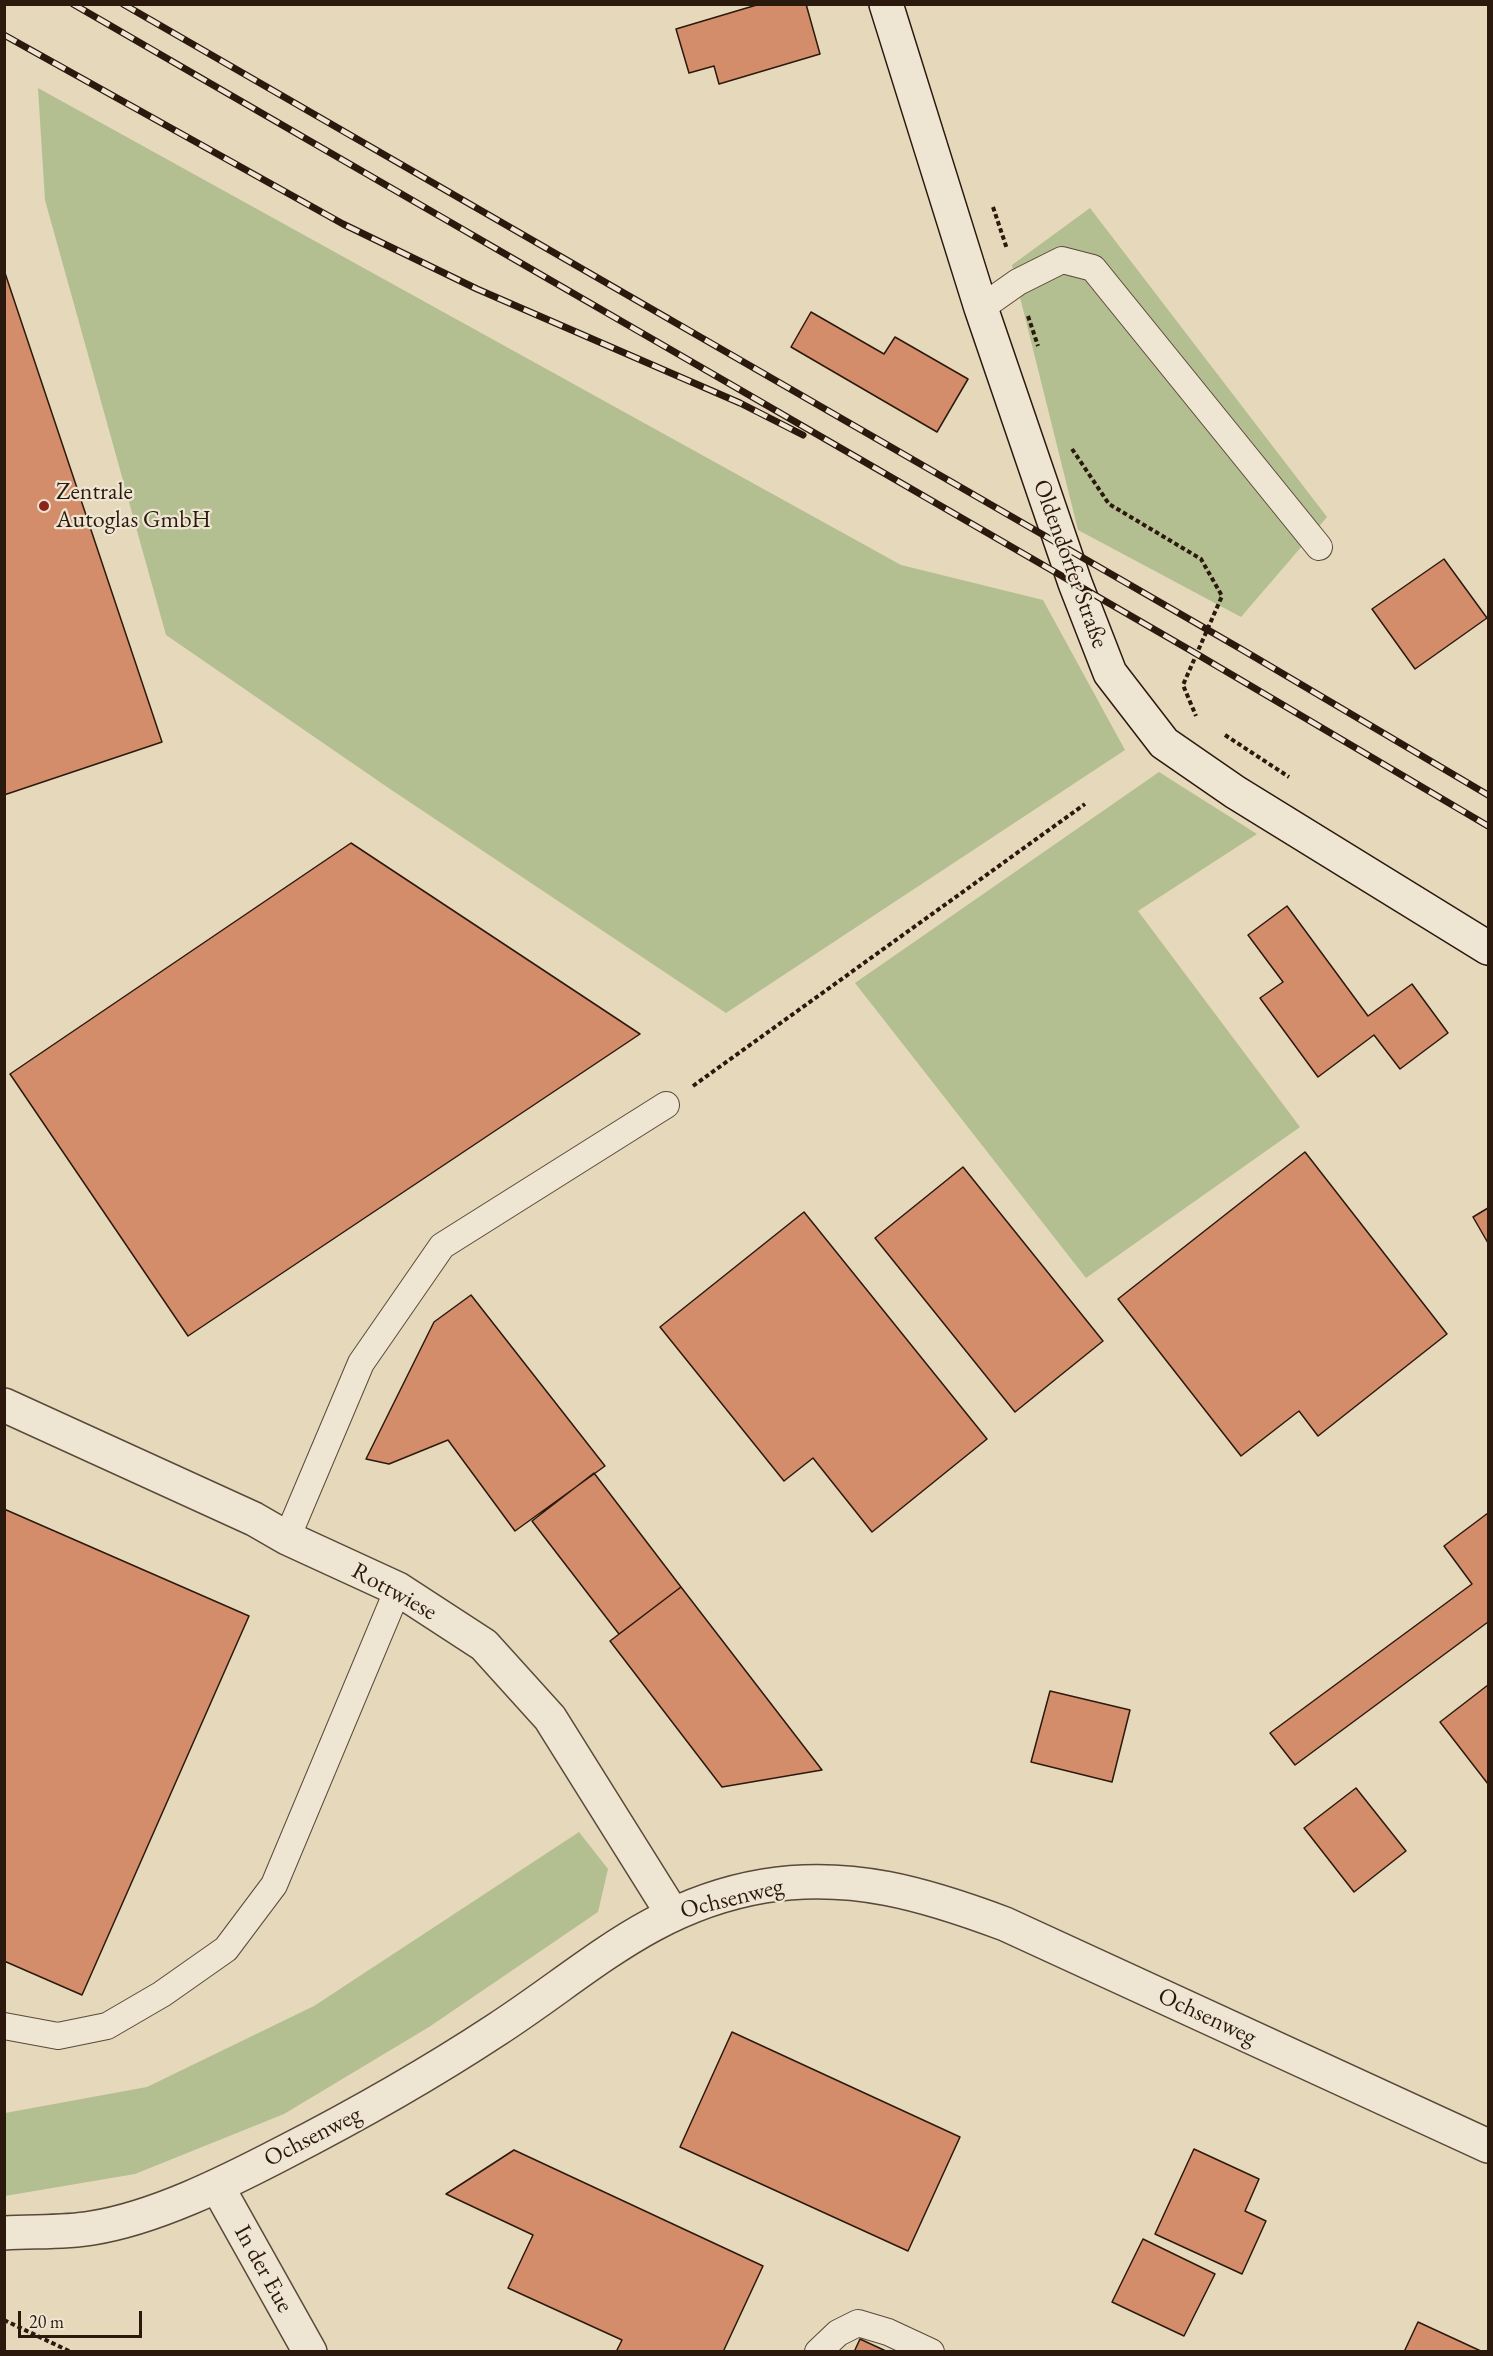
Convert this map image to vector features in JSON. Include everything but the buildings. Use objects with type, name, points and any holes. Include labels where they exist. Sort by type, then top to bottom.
[{"type":"street","name":"Oldendorfer Straße","points":[[886,4],[981,308],[1075,583],[1110,673],[1164,743],[1235,792],[1488,948]]},
{"type":"street","name":"Rottwiese","points":[[4,1405],[254,1519],[287,1538],[398,1589],[484,1645],[550,1718],[672,1912]]},
{"type":"street","name":"Ochsenweg","points":[[4,2233],[93,2228],[159,2209],[217,2186],[373,2106],[497,2030],[603,1955],[672,1912],[715,1898],[765,1886],[825,1881],[874,1884],[943,1901],[1005,1924],[1488,2146]]},
{"type":"street","name":"In der Eue","points":[[217,2186],[310,2352]]},
{"type":"lane","points":[[981,308],[1018,282],[1062,260],[1093,268],[1319,547]]},
{"type":"lane","points":[[287,1538],[362,1362],[442,1246],[666,1105]]},
{"type":"lane","points":[[4,2026],[58,2036],[107,2026],[162,1994],[226,1949],[274,1885],[398,1589]]},
{"type":"lane","points":[[818,2352],[838,2333],[858,2324],[888,2332],[931,2352]]},
{"type":"path","points":[[990,197],[1038,347]]},
{"type":"path","points":[[1068,444],[1109,504],[1201,559],[1222,596],[1183,685],[1193,714],[1203,720]]},
{"type":"path","points":[[1223,733],[1292,778]]},
{"type":"path","points":[[666,1105],[1084,804]]},
{"type":"path","points":[[4,2320],[71,2352]]},
{"type":"green space","points":[[38,88],[901,565],[1043,600],[1125,750],[726,1013],[390,789],[166,635],[45,200]]},
{"type":"green space","points":[[1090,208],[1327,517],[1241,617],[1078,530],[1012,265]]},
{"type":"green space","points":[[1159,772],[1257,834],[1138,911],[1300,1127],[1086,1278],[855,983]]},
{"type":"green space","points":[[579,1832],[608,1869],[598,1912],[429,2027],[284,2114],[135,2174],[5,2196],[5,2113],[147,2087],[314,2006]]},
{"type":"railway","points":[[73,4],[1195,653],[1488,826]]},
{"type":"railway","points":[[123,4],[1241,649],[1488,795]]},
{"type":"railway","points":[[4,35],[343,224],[477,289],[740,403],[803,435]]},
{"type":"place","name":"Zentrale Autoglas GmbH","points":[[44,506]]}]
